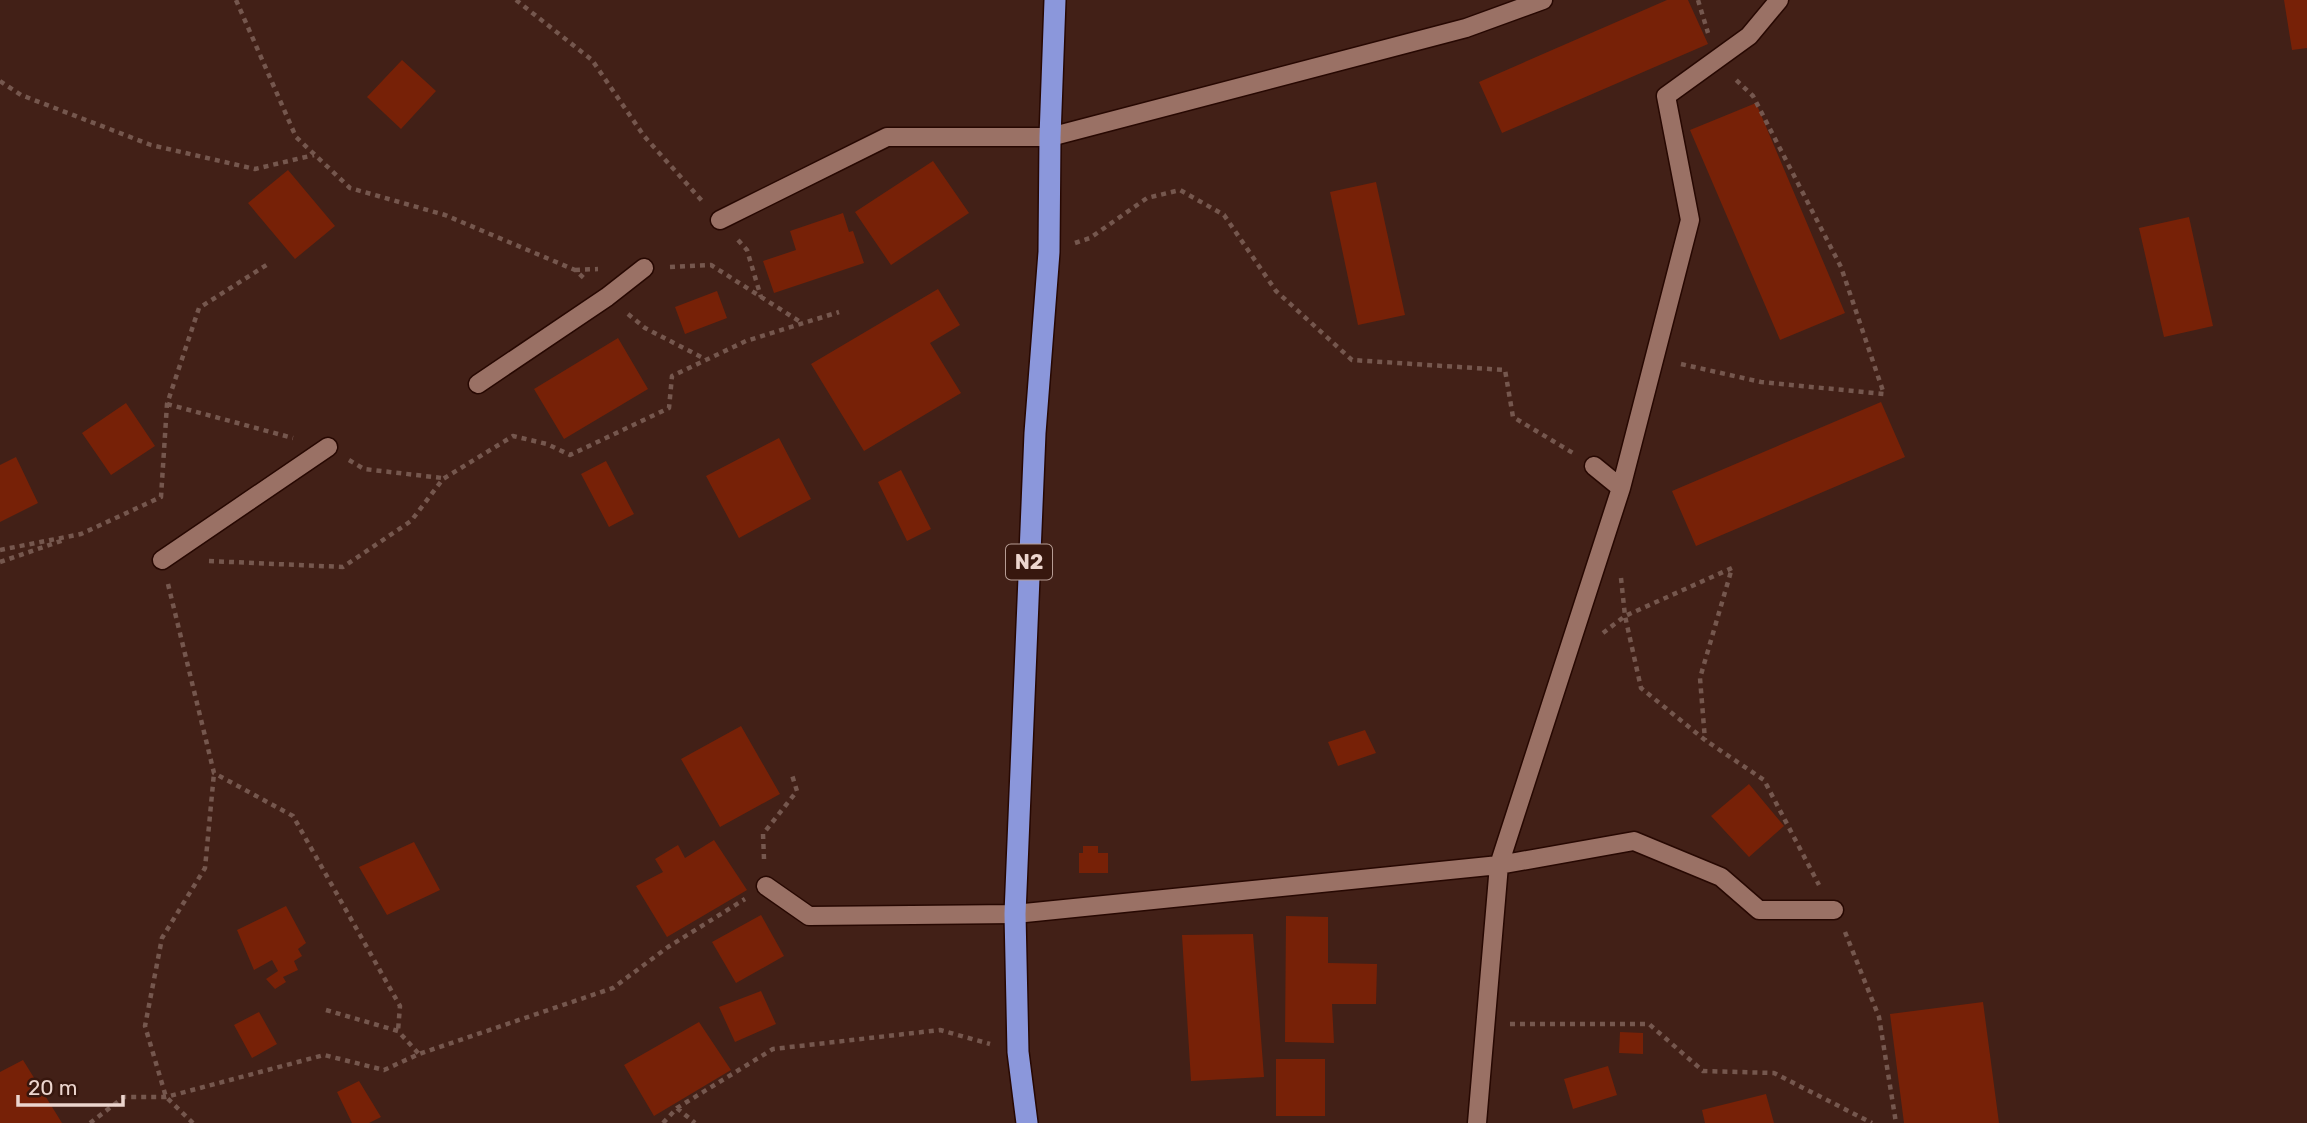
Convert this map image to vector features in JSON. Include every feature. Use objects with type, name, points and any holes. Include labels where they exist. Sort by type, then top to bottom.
[{"type":"highway","name":"N2","points":[[1027,1123],[1018,1052],[1015,914],[1033,473],[1049,252],[1055,0]]},
{"type":"street","points":[[720,220],[887,138],[1050,137],[1466,28],[1542,0]]},
{"type":"street","points":[[1477,1123],[1499,865],[1621,488],[1690,220],[1666,96],[1749,36],[1779,0]]},
{"type":"street","points":[[478,384],[607,297],[644,268]]},
{"type":"street","points":[[162,560],[328,447]]},
{"type":"street","points":[[1594,466],[1621,488]]},
{"type":"street","points":[[766,886],[808,916],[1015,914],[1499,865],[1634,841],[1721,877],[1759,910],[1834,910]]},
{"type":"path","points":[[236,0],[296,137],[350,188],[445,215],[575,270],[645,328],[705,360]]},
{"type":"path","points":[[516,0],[592,60],[644,136],[747,250],[761,297]]},
{"type":"path","points":[[1655,358],[1761,382],[1884,394],[1841,267],[1753,96],[1716,60],[1698,0]]},
{"type":"path","points":[[0,81],[21,95],[151,145],[255,169],[315,155]]},
{"type":"path","points":[[1049,252],[1090,238],[1147,198],[1180,190],[1224,215],[1276,291],[1352,360],[1505,370],[1513,417],[1594,466]]},
{"type":"path","points":[[0,562],[81,534],[161,497],[167,404],[199,308],[268,264]]},
{"type":"path","points":[[575,270],[710,265],[803,324]]},
{"type":"path","points":[[193,1123],[166,1097],[145,1026],[162,938],[205,868],[214,773],[162,560],[343,567],[411,521],[443,479],[513,436],[547,444],[570,455],[669,408],[672,376],[746,341],[839,312]]},
{"type":"path","points":[[0,550],[81,534]]},
{"type":"path","points":[[1625,616],[1732,568],[1700,678],[1705,740]]},
{"type":"path","points":[[1621,575],[1625,616],[1641,688],[1705,740],[1764,780],[1841,921],[1879,1017],[1896,1123]]},
{"type":"path","points":[[214,773],[293,816],[400,1006],[398,1031]]},
{"type":"path","points":[[90,1123],[124,1097],[166,1097],[324,1055],[384,1070],[419,1054],[613,988],[668,947],[766,886],[763,834],[797,791],[792,775]]},
{"type":"path","points":[[326,1010],[398,1031],[419,1054]]},
{"type":"path","points":[[1486,1024],[1649,1024],[1703,1071],[1774,1073],[1872,1123]]},
{"type":"path","points":[[663,1123],[677,1108],[773,1049],[940,1030],[1018,1052]]},
{"type":"path","points":[[677,1108],[695,1123]]},
{"type":"building","points":[[1667,0],[1688,0],[1708,44],[1502,133],[1479,82]]},
{"type":"building","points":[[2284,0],[2307,0],[2307,48],[2292,50]]},
{"type":"building","points":[[402,60],[436,91],[401,129],[367,97]]},
{"type":"building","points":[[1756,103],[1845,313],[1780,340],[1690,130]]},
{"type":"building","points":[[933,161],[969,213],[891,265],[855,212]]},
{"type":"building","points":[[288,170],[335,226],[295,259],[248,203]]},
{"type":"building","points":[[1376,182],[1405,315],[1358,325],[1330,192]]},
{"type":"building","points":[[843,213],[849,232],[853,231],[864,263],[774,293],[763,261],[796,250],[790,231]]},
{"type":"building","points":[[2189,217],[2213,326],[2164,337],[2139,228]]},
{"type":"building","points":[[938,289],[960,325],[930,343],[961,393],[864,451],[811,364]]},
{"type":"building","points":[[717,291],[727,318],[685,334],[675,307]]},
{"type":"building","points":[[618,338],[648,389],[564,439],[534,389]]},
{"type":"building","points":[[1881,402],[1905,457],[1696,546],[1672,491]]},
{"type":"building","points":[[126,403],[155,446],[111,475],[82,433]]},
{"type":"building","points":[[779,438],[811,499],[739,538],[706,476]]},
{"type":"building","points":[[16,457],[38,503],[0,522],[0,465]]},
{"type":"building","points":[[606,461],[634,514],[609,527],[581,474]]},
{"type":"building","points":[[901,470],[931,529],[907,541],[878,482]]},
{"type":"building","points":[[741,726],[780,794],[720,827],[681,759]]},
{"type":"building","points":[[1365,730],[1376,753],[1338,766],[1328,742]]},
{"type":"building","points":[[1749,784],[1784,826],[1749,857],[1711,816]]},
{"type":"building","points":[[714,840],[747,890],[667,937],[636,886],[663,872],[655,859],[678,845],[685,858]]},
{"type":"building","points":[[414,842],[440,890],[387,915],[359,867]]},
{"type":"building","points":[[1083,846],[1098,846],[1098,853],[1108,853],[1108,873],[1079,873],[1079,853],[1083,853]]},
{"type":"building","points":[[286,906],[306,943],[298,949],[302,956],[294,961],[298,970],[283,977],[286,982],[275,989],[266,979],[278,971],[272,960],[254,970],[237,930]]},
{"type":"building","points":[[761,915],[784,956],[736,983],[712,942]]},
{"type":"building","points":[[1286,916],[1328,917],[1328,963],[1377,964],[1376,1004],[1332,1004],[1334,1043],[1285,1042]]},
{"type":"building","points":[[1253,934],[1264,1077],[1191,1081],[1182,935]]},
{"type":"building","points":[[761,991],[776,1024],[735,1042],[719,1007]]},
{"type":"building","points":[[1983,1002],[1999,1123],[1904,1123],[1890,1014]]},
{"type":"building","points":[[259,1012],[277,1044],[252,1058],[234,1025]]},
{"type":"building","points":[[699,1022],[731,1070],[654,1116],[624,1065]]},
{"type":"building","points":[[1620,1032],[1643,1033],[1643,1054],[1619,1053]]},
{"type":"building","points":[[1276,1059],[1325,1059],[1325,1116],[1276,1116]]},
{"type":"building","points":[[23,1060],[62,1123],[0,1123],[0,1072]]},
{"type":"building","points":[[1608,1066],[1617,1095],[1573,1109],[1564,1079]]},
{"type":"building","points":[[359,1081],[381,1117],[369,1123],[352,1123],[337,1092]]},
{"type":"building","points":[[1766,1094],[1774,1123],[1705,1123],[1702,1110]]}]
